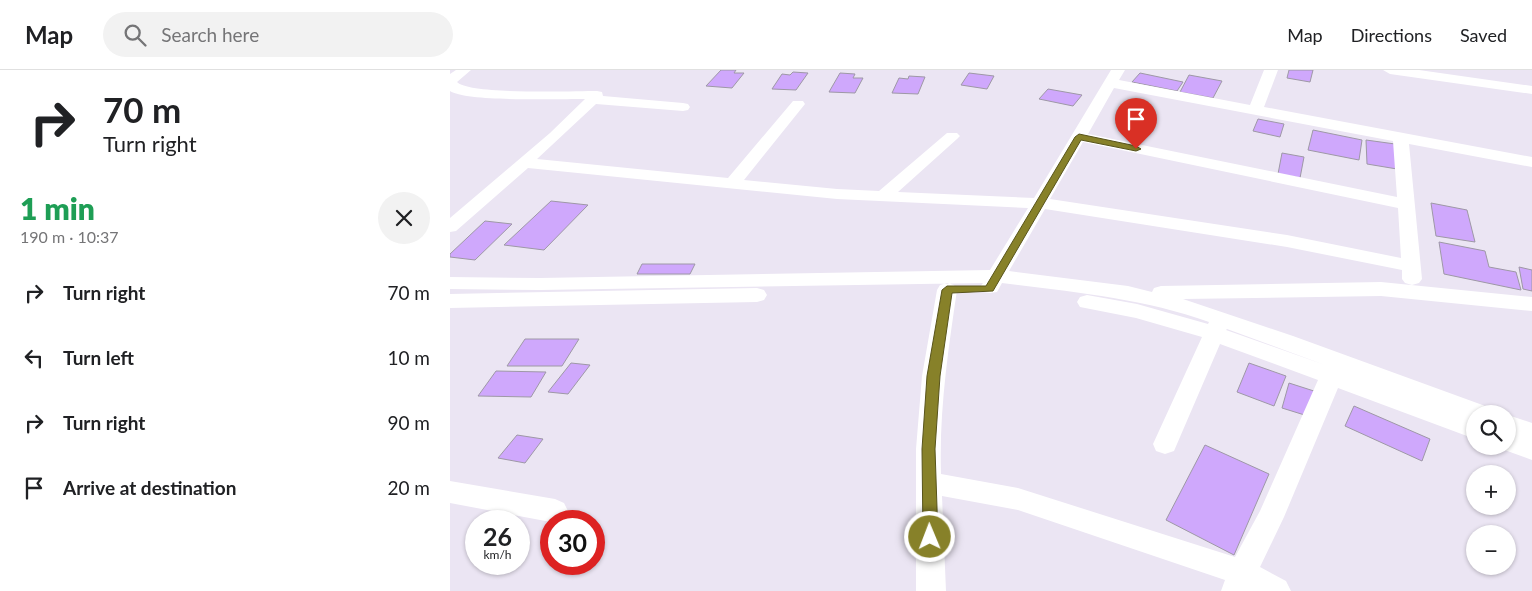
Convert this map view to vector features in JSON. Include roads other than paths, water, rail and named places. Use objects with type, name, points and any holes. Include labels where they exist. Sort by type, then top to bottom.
[{"type":"street","points":[[450,227],[524,163],[594,100],[597,95],[488,94],[458,90],[451,85],[450,81],[464,70]]},
{"type":"street","points":[[1255,111],[1271,70]]},
{"type":"street","points":[[1390,70],[1461,75],[1532,90]]},
{"type":"street","points":[[993,282],[1114,76],[1255,111],[1532,162]]},
{"type":"street","points":[[594,100],[683,107]]},
{"type":"street","points":[[734,183],[798,104]]},
{"type":"street","points":[[883,196],[952,136]]},
{"type":"street","points":[[1079,137],[1406,204]]},
{"type":"street","points":[[1401,138],[1413,292]]},
{"type":"street","points":[[524,163],[837,194],[1040,204],[1287,241],[1410,266]]},
{"type":"street","points":[[450,283],[993,282],[1128,293],[1381,289],[1532,304]]},
{"type":"street","points":[[450,301],[947,290],[993,282],[1217,326],[1335,368],[1466,410]]},
{"type":"street","points":[[931,591],[928,449],[934,376],[947,290]]},
{"type":"street","points":[[1128,293],[1187,307],[1217,326]]},
{"type":"street","points":[[1165,444],[1217,326]]},
{"type":"street","points":[[1335,368],[1466,425]]},
{"type":"street","points":[[1239,582],[1271,517],[1335,368]]},
{"type":"street","points":[[1516,427],[1532,433]]},
{"type":"street","points":[[1516,444],[1532,450]]},
{"type":"street","points":[[930,483],[1018,499],[1239,582],[1276,591]]},
{"type":"street","points":[[450,492],[549,510]]}]
